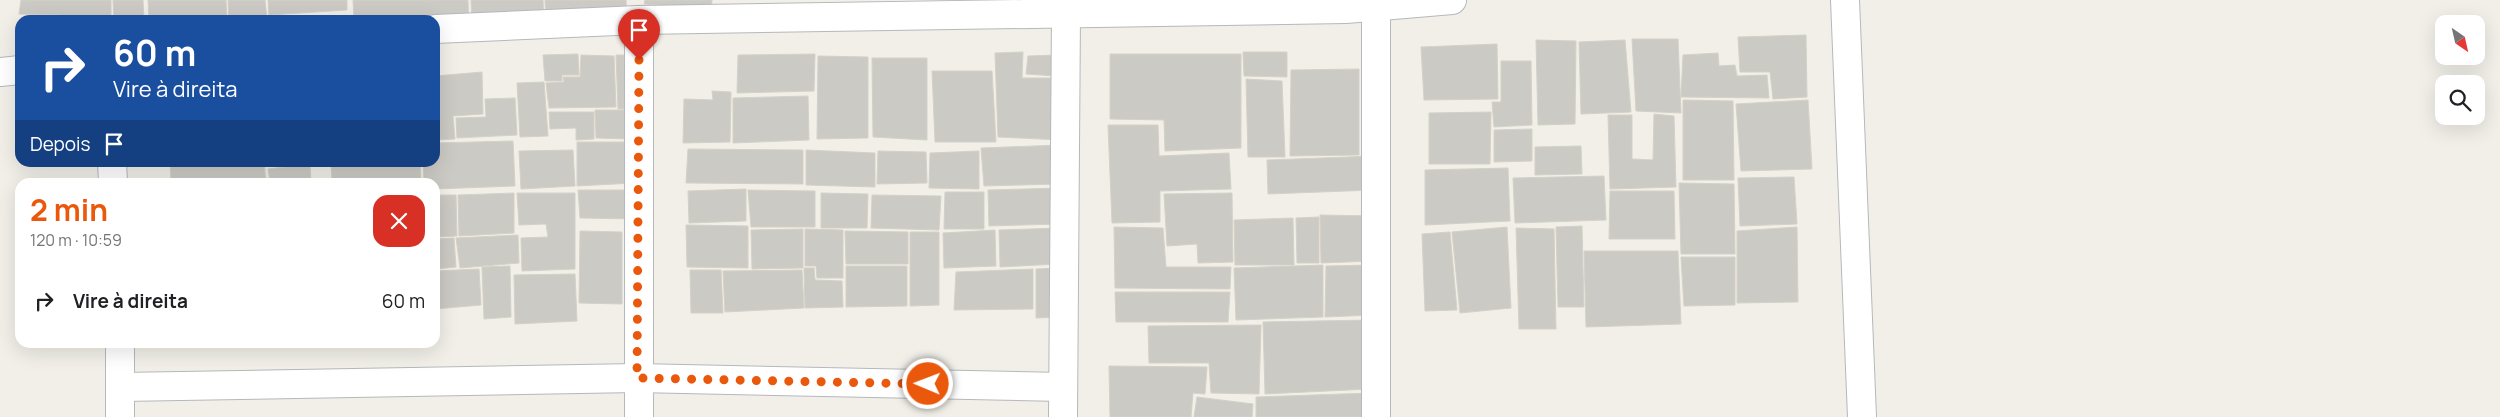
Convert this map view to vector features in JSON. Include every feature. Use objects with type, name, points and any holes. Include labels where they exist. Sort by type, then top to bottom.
[{"type":"street","points":[[440,29],[987,7],[1066,14],[1346,4],[1376,6],[1452,0]]},
{"type":"street","points":[[1845,0],[1862,417]]},
{"type":"street","points":[[1376,6],[1376,417]]},
{"type":"street","points":[[1063,417],[1066,14]]},
{"type":"street","points":[[639,20],[637,378],[639,417]]},
{"type":"street","points":[[0,72],[15,70]]},
{"type":"street","points":[[120,348],[120,417]]},
{"type":"street","points":[[121,387],[637,378],[1063,387]]},
{"type":"building","points":[[21,0],[111,0],[111,15],[19,14]]},
{"type":"building","points":[[113,0],[143,0],[144,15],[114,15]]},
{"type":"building","points":[[148,0],[226,0],[227,15],[149,15]]},
{"type":"building","points":[[228,0],[265,0],[266,15],[229,15]]},
{"type":"building","points":[[268,0],[347,0],[347,10],[269,15]]},
{"type":"building","points":[[353,0],[468,0],[469,25],[440,21],[440,15],[354,15]]},
{"type":"building","points":[[471,0],[543,0],[544,22],[472,25]]},
{"type":"building","points":[[545,0],[626,0],[627,18],[546,21]]},
{"type":"building","points":[[645,0],[712,0],[711,9],[644,4]]},
{"type":"building","points":[[1806,35],[1807,97],[1773,99],[1770,72],[1740,72],[1738,37]]},
{"type":"building","points":[[1632,39],[1678,39],[1681,113],[1636,111]]},
{"type":"building","points":[[1536,40],[1576,41],[1575,124],[1538,125]]},
{"type":"building","points":[[1625,40],[1631,112],[1581,114],[1579,42]]},
{"type":"building","points":[[1497,44],[1498,99],[1424,100],[1421,47]]},
{"type":"building","points":[[1023,52],[1022,78],[1061,78],[1061,140],[998,137],[995,53]]},
{"type":"building","points":[[1243,52],[1287,52],[1287,77],[1244,76]]},
{"type":"building","points":[[1718,53],[1719,66],[1735,65],[1737,76],[1767,75],[1769,98],[1681,97],[1683,55]]},
{"type":"building","points":[[578,54],[579,75],[562,75],[562,81],[545,81],[543,55]]},
{"type":"building","points":[[815,54],[814,91],[737,93],[738,55]]},
{"type":"building","points":[[1110,54],[1241,54],[1241,148],[1165,151],[1164,120],[1110,119]]},
{"type":"building","points":[[581,55],[614,56],[616,107],[549,108],[546,83],[564,82],[563,77],[580,77]]},
{"type":"building","points":[[616,55],[637,55],[637,109],[618,109]]},
{"type":"building","points":[[1057,55],[1055,76],[1026,74],[1028,56]]},
{"type":"building","points":[[818,56],[868,57],[868,138],[817,139]]},
{"type":"building","points":[[872,58],[927,58],[927,140],[873,137]]},
{"type":"building","points":[[1501,61],[1531,61],[1532,125],[1494,127],[1492,102],[1501,102]]},
{"type":"building","points":[[1359,69],[1359,155],[1290,156],[1291,70]]},
{"type":"building","points":[[932,71],[992,71],[996,142],[935,142]]},
{"type":"building","points":[[482,72],[483,114],[453,116],[455,139],[440,140],[440,76]]},
{"type":"building","points":[[1246,79],[1282,81],[1285,157],[1248,157]]},
{"type":"building","points":[[544,82],[548,136],[520,137],[517,83]]},
{"type":"building","points":[[712,91],[731,92],[730,142],[683,143],[684,99],[713,100]]},
{"type":"building","points":[[808,96],[809,140],[733,143],[733,98]]},
{"type":"building","points":[[515,98],[517,135],[457,138],[456,118],[486,117],[485,99]]},
{"type":"building","points":[[1683,100],[1733,101],[1734,180],[1683,180]]},
{"type":"building","points":[[1808,100],[1812,169],[1741,171],[1736,104]]},
{"type":"building","points":[[595,110],[629,110],[628,139],[596,138]]},
{"type":"building","points":[[549,112],[594,112],[594,139],[576,140],[576,128],[550,129]]},
{"type":"building","points":[[1491,112],[1490,164],[1429,164],[1429,113]]},
{"type":"building","points":[[1654,114],[1674,116],[1676,187],[1610,189],[1608,115],[1632,115],[1632,159],[1653,160]]},
{"type":"building","points":[[1108,125],[1158,125],[1159,156],[1229,153],[1231,189],[1160,191],[1160,222],[1112,223]]},
{"type":"building","points":[[1532,129],[1532,161],[1494,162],[1494,130]]},
{"type":"building","points":[[513,141],[515,186],[440,189],[440,178],[424,178],[423,167],[440,167],[440,143]]},
{"type":"building","points":[[577,142],[635,142],[634,183],[577,186]]},
{"type":"building","points":[[1060,145],[1060,184],[984,186],[981,148]]},
{"type":"building","points":[[1581,146],[1582,174],[1535,175],[1535,147]]},
{"type":"building","points":[[688,149],[803,150],[803,184],[686,183]]},
{"type":"building","points":[[573,150],[575,186],[521,189],[519,151]]},
{"type":"building","points":[[806,150],[875,153],[875,187],[806,185]]},
{"type":"building","points":[[878,151],[926,152],[927,183],[877,184]]},
{"type":"building","points":[[979,151],[979,189],[929,188],[930,153]]},
{"type":"building","points":[[1374,156],[1373,190],[1268,194],[1267,160]]},
{"type":"building","points":[[170,167],[264,167],[266,178],[171,178]]},
{"type":"building","points":[[310,167],[311,178],[269,178],[268,169]]},
{"type":"building","points":[[331,167],[420,167],[421,178],[332,178]]},
{"type":"building","points":[[1508,168],[1510,221],[1425,225],[1425,170]]},
{"type":"building","points":[[1604,176],[1606,220],[1515,223],[1513,178]]},
{"type":"building","points":[[1794,177],[1797,224],[1740,226],[1738,178]]},
{"type":"building","points":[[1679,183],[1734,184],[1735,254],[1681,254]]},
{"type":"building","points":[[1060,188],[1060,224],[989,226],[988,190]]},
{"type":"building","points":[[746,189],[746,221],[689,223],[688,191]]},
{"type":"building","points":[[578,190],[635,190],[634,219],[580,218]]},
{"type":"building","points":[[748,190],[815,191],[815,227],[751,227]]},
{"type":"building","points":[[1610,191],[1674,191],[1675,239],[1609,239]]},
{"type":"building","points":[[945,192],[984,192],[984,229],[944,229]]},
{"type":"building","points":[[514,193],[514,233],[459,236],[458,195]]},
{"type":"building","points":[[517,193],[575,193],[575,269],[522,271],[521,238],[548,237],[546,224],[519,225]]},
{"type":"building","points":[[821,193],[868,194],[867,228],[821,228]]},
{"type":"building","points":[[1232,193],[1233,262],[1198,263],[1197,244],[1167,246],[1164,194]]},
{"type":"building","points":[[440,195],[456,195],[457,236],[440,237]]},
{"type":"building","points":[[872,195],[941,196],[939,230],[871,228]]},
{"type":"building","points":[[1320,215],[1373,216],[1373,261],[1321,263]]},
{"type":"building","points":[[1319,217],[1319,263],[1297,263],[1296,218]]},
{"type":"building","points":[[1293,218],[1294,265],[1235,265],[1234,220]]},
{"type":"building","points":[[686,225],[748,226],[748,268],[687,267]]},
{"type":"building","points":[[1582,226],[1584,307],[1558,307],[1556,227]]},
{"type":"building","points":[[1114,227],[1163,228],[1166,267],[1231,267],[1230,289],[1115,288]]},
{"type":"building","points":[[1507,227],[1511,308],[1460,313],[1452,232]]},
{"type":"building","points":[[1797,227],[1798,302],[1737,303],[1737,231]]},
{"type":"building","points":[[1059,228],[1059,264],[1000,267],[999,230]]},
{"type":"building","points":[[1516,228],[1554,229],[1556,329],[1519,329]]},
{"type":"building","points":[[803,229],[803,268],[752,269],[751,230]]},
{"type":"building","points":[[805,229],[843,230],[843,278],[817,278],[816,266],[805,266]]},
{"type":"building","points":[[995,230],[996,266],[944,268],[943,233]]},
{"type":"building","points":[[580,231],[622,232],[622,304],[579,303]]},
{"type":"building","points":[[845,231],[908,232],[908,264],[846,264]]},
{"type":"building","points":[[910,232],[939,232],[939,305],[910,306]]},
{"type":"building","points":[[1450,232],[1457,310],[1425,311],[1422,234]]},
{"type":"building","points":[[518,235],[519,263],[460,268],[456,238]]},
{"type":"building","points":[[454,238],[456,267],[440,269],[440,239]]},
{"type":"building","points":[[1584,251],[1678,251],[1681,324],[1586,327]]},
{"type":"building","points":[[1681,257],[1735,257],[1735,305],[1684,306]]},
{"type":"building","points":[[1323,265],[1323,317],[1236,320],[1234,268]]},
{"type":"building","points":[[1372,265],[1373,315],[1325,317],[1326,266]]},
{"type":"building","points":[[510,266],[511,317],[484,319],[482,267]]},
{"type":"building","points":[[846,266],[907,266],[907,306],[846,307]]},
{"type":"building","points":[[804,268],[814,268],[815,280],[842,281],[843,307],[805,308]]},
{"type":"building","points":[[1060,268],[1061,317],[1036,318],[1036,269]]},
{"type":"building","points":[[479,269],[481,305],[440,309],[440,271]]},
{"type":"building","points":[[1033,269],[1033,309],[954,310],[956,272]]},
{"type":"building","points":[[690,270],[721,270],[723,313],[691,313]]},
{"type":"building","points":[[802,270],[804,308],[725,312],[723,271]]},
{"type":"building","points":[[575,274],[577,321],[515,324],[514,275]]},
{"type":"building","points":[[1115,292],[1230,292],[1228,322],[1116,322]]},
{"type":"building","points":[[1370,320],[1370,389],[1265,394],[1263,322]]},
{"type":"building","points":[[1261,325],[1259,394],[1211,393],[1209,363],[1149,363],[1148,326]]},
{"type":"building","points":[[1109,366],[1207,367],[1205,394],[1193,393],[1191,417],[1110,417]]},
{"type":"building","points":[[1370,393],[1370,417],[1256,417],[1256,397]]},
{"type":"building","points":[[1197,397],[1253,404],[1252,417],[1194,417]]},
{"type":"route","points":[[639,60],[637,378],[928,384]]}]
